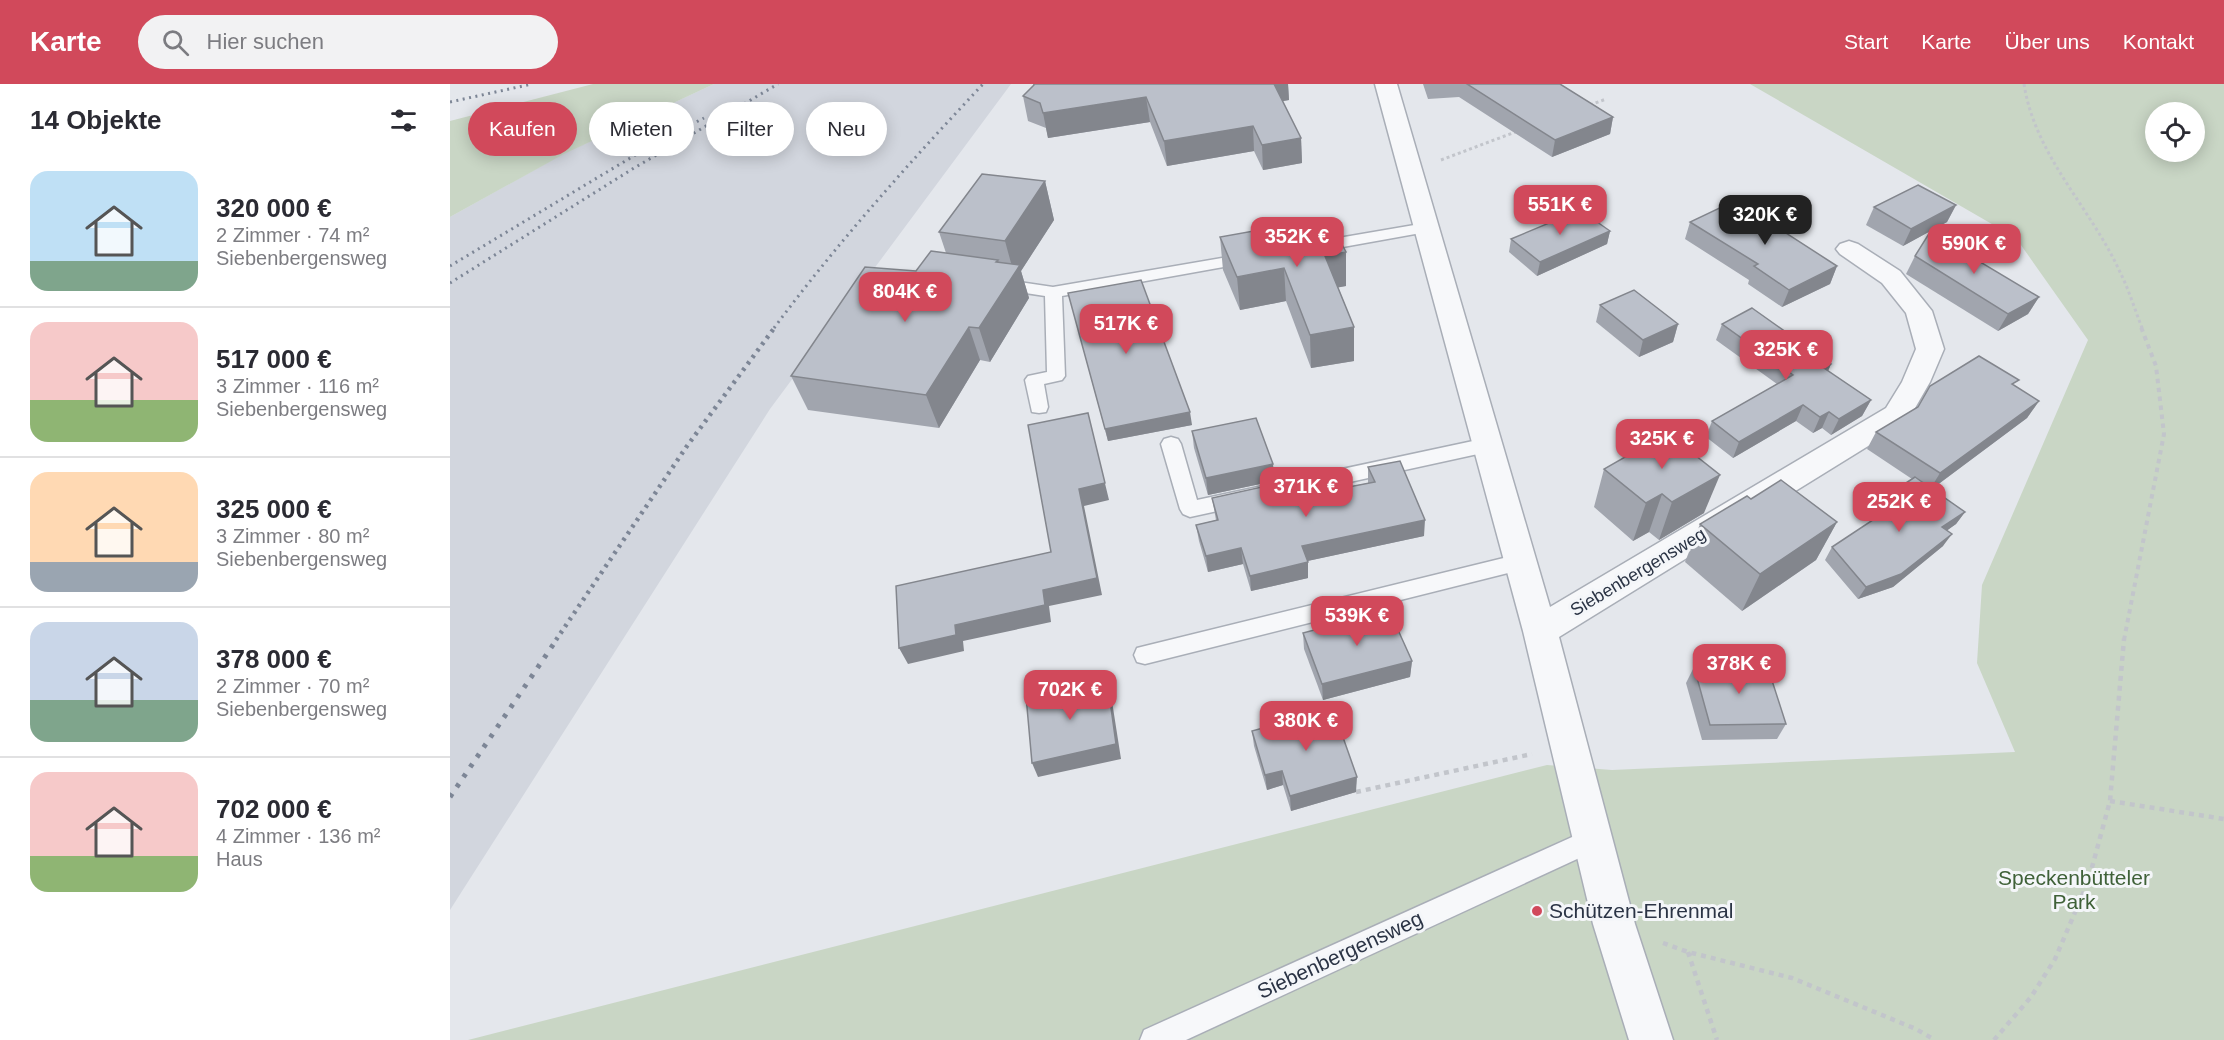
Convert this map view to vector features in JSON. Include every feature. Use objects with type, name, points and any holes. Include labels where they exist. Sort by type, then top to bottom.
[{"type":"street","points":[[1386,84],[1540,631],[1614,924],[1651,1040]]},
{"type":"street","name":"Siebenbergensweg","points":[[1540,631],[1897,415],[1916,382],[1930,350],[1918,311],[1891,277],[1849,249]]},
{"type":"lane","points":[[1298,250],[1426,228]]},
{"type":"lane","points":[[986,283],[1053,292],[1263,256]]},
{"type":"lane","points":[[1039,407],[1034,380],[1056,376],[1053,292]]},
{"type":"lane","points":[[1171,444],[1190,509],[1487,445]]},
{"type":"lane","points":[[1146,655],[1520,562]]},
{"type":"lane","name":"Siebenbergensweg","points":[[1154,1040],[1592,840]]},
{"type":"path","points":[[1994,1040],[2031,997],[2055,959],[2088,882],[2110,801],[2125,625],[2164,434],[2156,366],[2120,271],[2043,144],[2027,103],[2024,84]]},
{"type":"path","points":[[1584,107],[1606,99]]},
{"type":"path","points":[[1411,172],[1519,131]]},
{"type":"path","points":[[1356,792],[1568,746]]},
{"type":"path","points":[[2110,801],[2224,819]]},
{"type":"path","points":[[1614,924],[1688,952],[1792,978],[1916,1029],[1935,1040]]},
{"type":"path","points":[[1688,952],[1717,1040]]},
{"type":"shaded area","points":[[714,84],[1011,84],[770,409],[450,910],[450,217],[559,156],[577,156],[577,148],[589,142],[589,156],[694,156],[694,102],[675,102]]},
{"type":"green space","points":[[593,84],[714,84],[675,102],[589,102],[589,142],[577,148],[577,102],[523,102]]},
{"type":"green space","name":"Speckenbütteler Park","points":[[1750,84],[2224,84],[2224,1040],[468,1040],[1547,765],[1612,770],[2015,752],[1977,663],[1982,585],[2088,340],[2016,238]]},
{"type":"green space","points":[[468,116],[468,156],[560,156],[450,217],[450,121]]},
{"type":"building","points":[[1034,84],[1274,84],[1301,138],[1262,145],[1253,126],[1164,141],[1146,97],[1043,113],[1040,103],[1023,96]]},
{"type":"building","points":[[1467,84],[1560,84],[1613,117],[1555,140]]},
{"type":"building","points":[[982,174],[1045,181],[1005,241],[939,232]]},
{"type":"building","points":[[1918,185],[1956,205],[1911,229],[1874,207]]},
{"type":"building","points":[[1730,203],[1754,217],[1758,215],[1837,266],[1789,290],[1754,266],[1758,264],[1690,222]]},
{"type":"building","points":[[1580,210],[1610,231],[1540,262],[1511,239]]},
{"type":"building","points":[[1328,218],[1346,252],[1325,256],[1354,327],[1310,335],[1284,268],[1237,277],[1220,237]]},
{"type":"building","points":[[1930,232],[2039,297],[2008,314],[1915,256]]},
{"type":"building","points":[[931,251],[1020,265],[979,328],[969,327],[926,395],[791,376],[865,267],[916,271]]},
{"type":"building","points":[[1141,280],[1190,412],[1105,429],[1068,293]]},
{"type":"building","points":[[1634,290],[1678,324],[1643,340],[1600,305]]},
{"type":"building","points":[[1752,308],[1831,364],[1824,368],[1871,400],[1839,419],[1829,412],[1820,417],[1803,405],[1739,442],[1712,421],[1793,375],[1722,324]]},
{"type":"building","points":[[1979,356],[2019,380],[2012,384],[2039,401],[1940,473],[1876,432],[1918,407],[1930,386]]},
{"type":"building","points":[[1088,413],[1105,483],[1079,489],[1097,578],[1043,590],[1045,605],[955,625],[956,635],[899,648],[896,586],[1051,552],[1028,425]]},
{"type":"building","points":[[1256,418],[1273,464],[1206,478],[1192,431]]},
{"type":"building","points":[[1667,433],[1720,475],[1672,502],[1662,494],[1646,503],[1604,469]]},
{"type":"building","points":[[1400,461],[1425,520],[1302,546],[1308,562],[1250,576],[1241,548],[1206,556],[1196,525],[1218,520],[1212,498],[1280,483],[1286,499],[1375,482],[1368,467]]},
{"type":"building","points":[[1915,477],[1965,512],[1942,527],[1952,534],[1901,574],[1866,587],[1832,547],[1885,512],[1874,504]]},
{"type":"building","points":[[1781,480],[1837,522],[1760,574],[1700,524],[1747,496],[1751,499]]},
{"type":"building","points":[[1389,610],[1412,661],[1322,684],[1303,633]]},
{"type":"building","points":[[1767,665],[1786,724],[1710,725],[1694,667]]},
{"type":"building","points":[[1107,679],[1116,744],[1032,763],[1026,696]]},
{"type":"building","points":[[1333,709],[1357,777],[1290,796],[1282,771],[1265,775],[1252,731]]},
{"type":"railway","points":[[450,102],[532,84]]},
{"type":"railway","points":[[450,283],[634,168],[778,84]]},
{"type":"railway","points":[[774,328],[875,203],[983,84]]},
{"type":"railway","points":[[450,266],[657,142],[704,118]]},
{"type":"railway","points":[[556,640],[687,446],[775,327]]},
{"type":"railway","points":[[450,797],[557,639]]},
{"type":"place","name":"Schützen-Ehrenmal","points":[[1537,911]]}]
